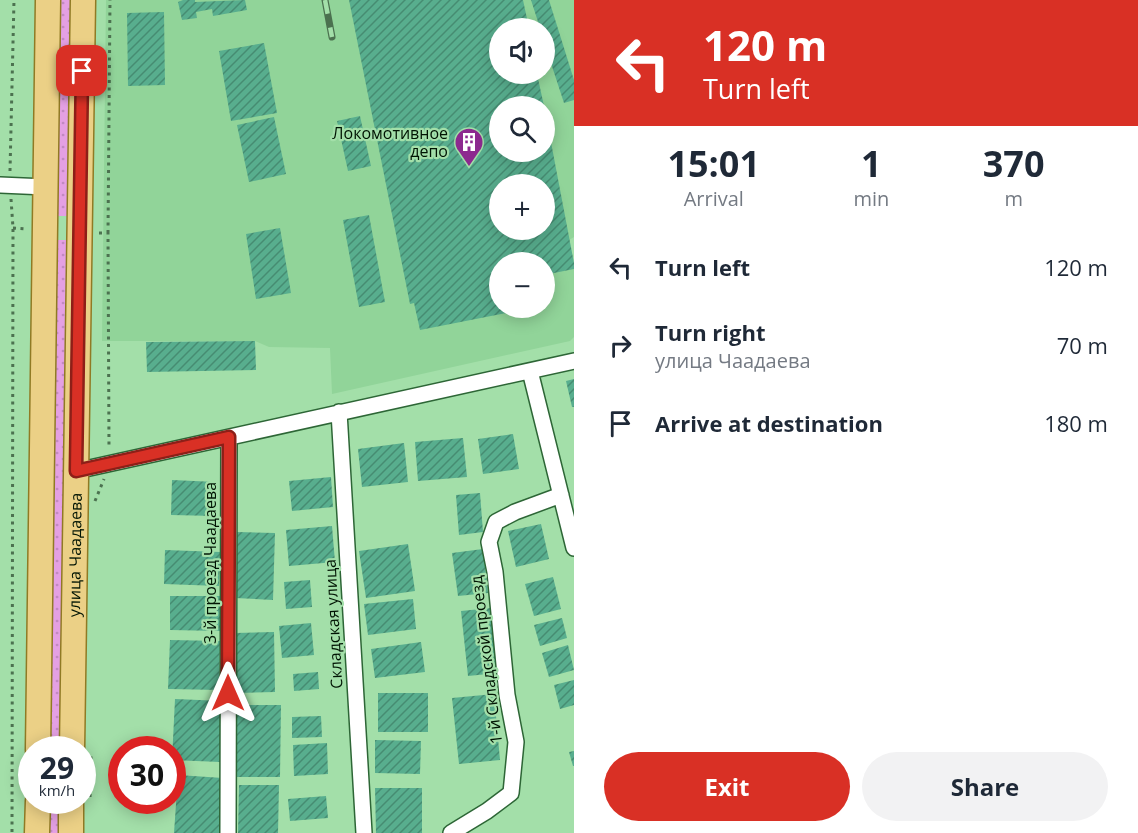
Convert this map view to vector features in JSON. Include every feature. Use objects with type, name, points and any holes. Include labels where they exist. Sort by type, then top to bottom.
[{"type":"main road","name":"улица Чаадаева","points":[[38,736],[48,0]]},
{"type":"main road","name":"улица Чаадаева","points":[[72,736],[83,0]]},
{"type":"main road","points":[[37,833],[38,814]]},
{"type":"main road","points":[[71,814],[71,833]]},
{"type":"street","points":[[5,185],[46,187]]},
{"type":"street","points":[[76,471],[574,361]]},
{"type":"street","points":[[530,371],[574,548]]},
{"type":"street","name":"Складская улица","points":[[339,412],[364,833]]},
{"type":"street","name":"3-й проезд Чаадаева","points":[[228,833],[229,437]]},
{"type":"street","name":"1-й Складской проезд","points":[[451,833],[511,793],[516,741],[507,695],[495,572],[489,542],[496,522],[515,512],[561,495]]},
{"type":"path","points":[[12,833],[13,228],[5,185],[14,0]]},
{"type":"path","points":[[108,233],[110,0]]},
{"type":"shaded area","points":[[57,0],[70,0],[68,216],[54,216]]},
{"type":"shaded area","points":[[106,0],[574,0],[574,237],[569,240],[574,263],[574,337],[570,341],[332,394],[330,348],[269,347],[255,341],[102,341]]},
{"type":"shaded area","points":[[55,240],[67,240],[60,736],[47,736]]},
{"type":"shaded area","points":[[46,814],[59,814],[58,833],[46,833]]},
{"type":"building","points":[[195,0],[195,2],[245,0],[247,10],[213,16],[212,9],[196,12],[197,18],[182,20],[178,2]]},
{"type":"building","name":"Локомотивное депо","points":[[349,0],[523,0],[527,18],[489,18],[489,84],[539,84],[542,96],[489,96],[489,162],[555,162],[574,269],[555,273],[555,252],[489,252],[489,316],[420,330],[414,303],[410,304]]},
{"type":"building","points":[[531,0],[549,0],[555,18],[537,18]]},
{"type":"building","points":[[164,12],[165,85],[128,86],[127,13]]},
{"type":"building","points":[[555,19],[574,80],[574,100],[564,103],[555,76]]},
{"type":"building","points":[[264,43],[277,113],[231,121],[219,51]]},
{"type":"building","points":[[360,116],[371,166],[348,171],[337,121]]},
{"type":"building","points":[[274,117],[286,174],[249,182],[237,125]]},
{"type":"building","points":[[369,215],[385,302],[359,307],[343,220]]},
{"type":"building","points":[[280,228],[291,293],[256,299],[246,234]]},
{"type":"building","points":[[255,341],[256,370],[147,372],[146,342]]},
{"type":"building","points":[[574,379],[574,407],[572,407],[566,381]]},
{"type":"building","points":[[513,434],[519,469],[483,474],[478,439]]},
{"type":"building","points":[[463,438],[467,477],[418,481],[415,442]]},
{"type":"building","points":[[404,443],[408,482],[362,487],[358,449]]},
{"type":"building","points":[[331,477],[333,507],[292,511],[289,481]]},
{"type":"building","points":[[172,480],[216,482],[215,516],[171,515]]},
{"type":"building","points":[[480,493],[483,532],[459,535],[456,495]]},
{"type":"building","points":[[541,524],[549,559],[516,567],[508,531]]},
{"type":"building","points":[[332,526],[335,562],[289,566],[286,530]]},
{"type":"building","points":[[237,532],[275,533],[273,600],[235,598]]},
{"type":"building","points":[[408,544],[415,591],[366,598],[359,551]]},
{"type":"building","points":[[483,549],[488,593],[458,596],[452,553]]},
{"type":"building","points":[[165,550],[220,552],[219,586],[164,584]]},
{"type":"building","points":[[553,577],[561,609],[534,616],[525,584]]},
{"type":"building","points":[[310,580],[312,607],[286,609],[284,582]]},
{"type":"building","points":[[170,596],[220,596],[220,631],[170,630]]},
{"type":"building","points":[[413,599],[416,629],[368,635],[364,604]]},
{"type":"building","points":[[491,608],[498,673],[468,676],[461,611]]},
{"type":"building","points":[[562,618],[567,638],[540,646],[534,625]]},
{"type":"building","points":[[311,623],[314,655],[282,658],[279,626]]},
{"type":"building","points":[[274,632],[275,692],[237,693],[235,633]]},
{"type":"building","points":[[170,640],[220,641],[219,690],[168,689]]},
{"type":"building","points":[[421,642],[425,672],[375,678],[371,649]]},
{"type":"building","points":[[568,645],[574,670],[549,677],[542,653]]},
{"type":"building","points":[[318,672],[319,689],[294,691],[293,674]]},
{"type":"building","points":[[574,680],[574,705],[560,709],[554,685]]},
{"type":"building","points":[[378,693],[428,693],[428,732],[378,732]]},
{"type":"building","points":[[494,694],[500,760],[459,764],[452,698]]},
{"type":"building","points":[[175,699],[223,701],[220,762],[186,761],[186,736],[173,736]]},
{"type":"building","points":[[235,705],[281,705],[280,777],[235,777]]},
{"type":"building","points":[[321,716],[322,737],[292,738],[292,717]]},
{"type":"building","points":[[375,740],[421,741],[420,774],[375,773]]},
{"type":"building","points":[[327,743],[328,774],[294,776],[293,745]]},
{"type":"building","points":[[574,751],[574,766],[573,766],[569,752]]},
{"type":"building","points":[[186,776],[223,778],[219,833],[174,833],[175,814],[186,814]]},
{"type":"building","points":[[239,785],[279,785],[278,833],[238,833]]},
{"type":"building","points":[[375,788],[422,788],[422,833],[376,833]]},
{"type":"building","points":[[326,796],[328,818],[290,821],[288,799]]},
{"type":"railway","points":[[325,0],[332,37]]},
{"type":"place","name":"Локомотивное депо","points":[[469,168]]},
{"type":"route","points":[[82,71],[76,471],[229,437],[228,693]]}]
